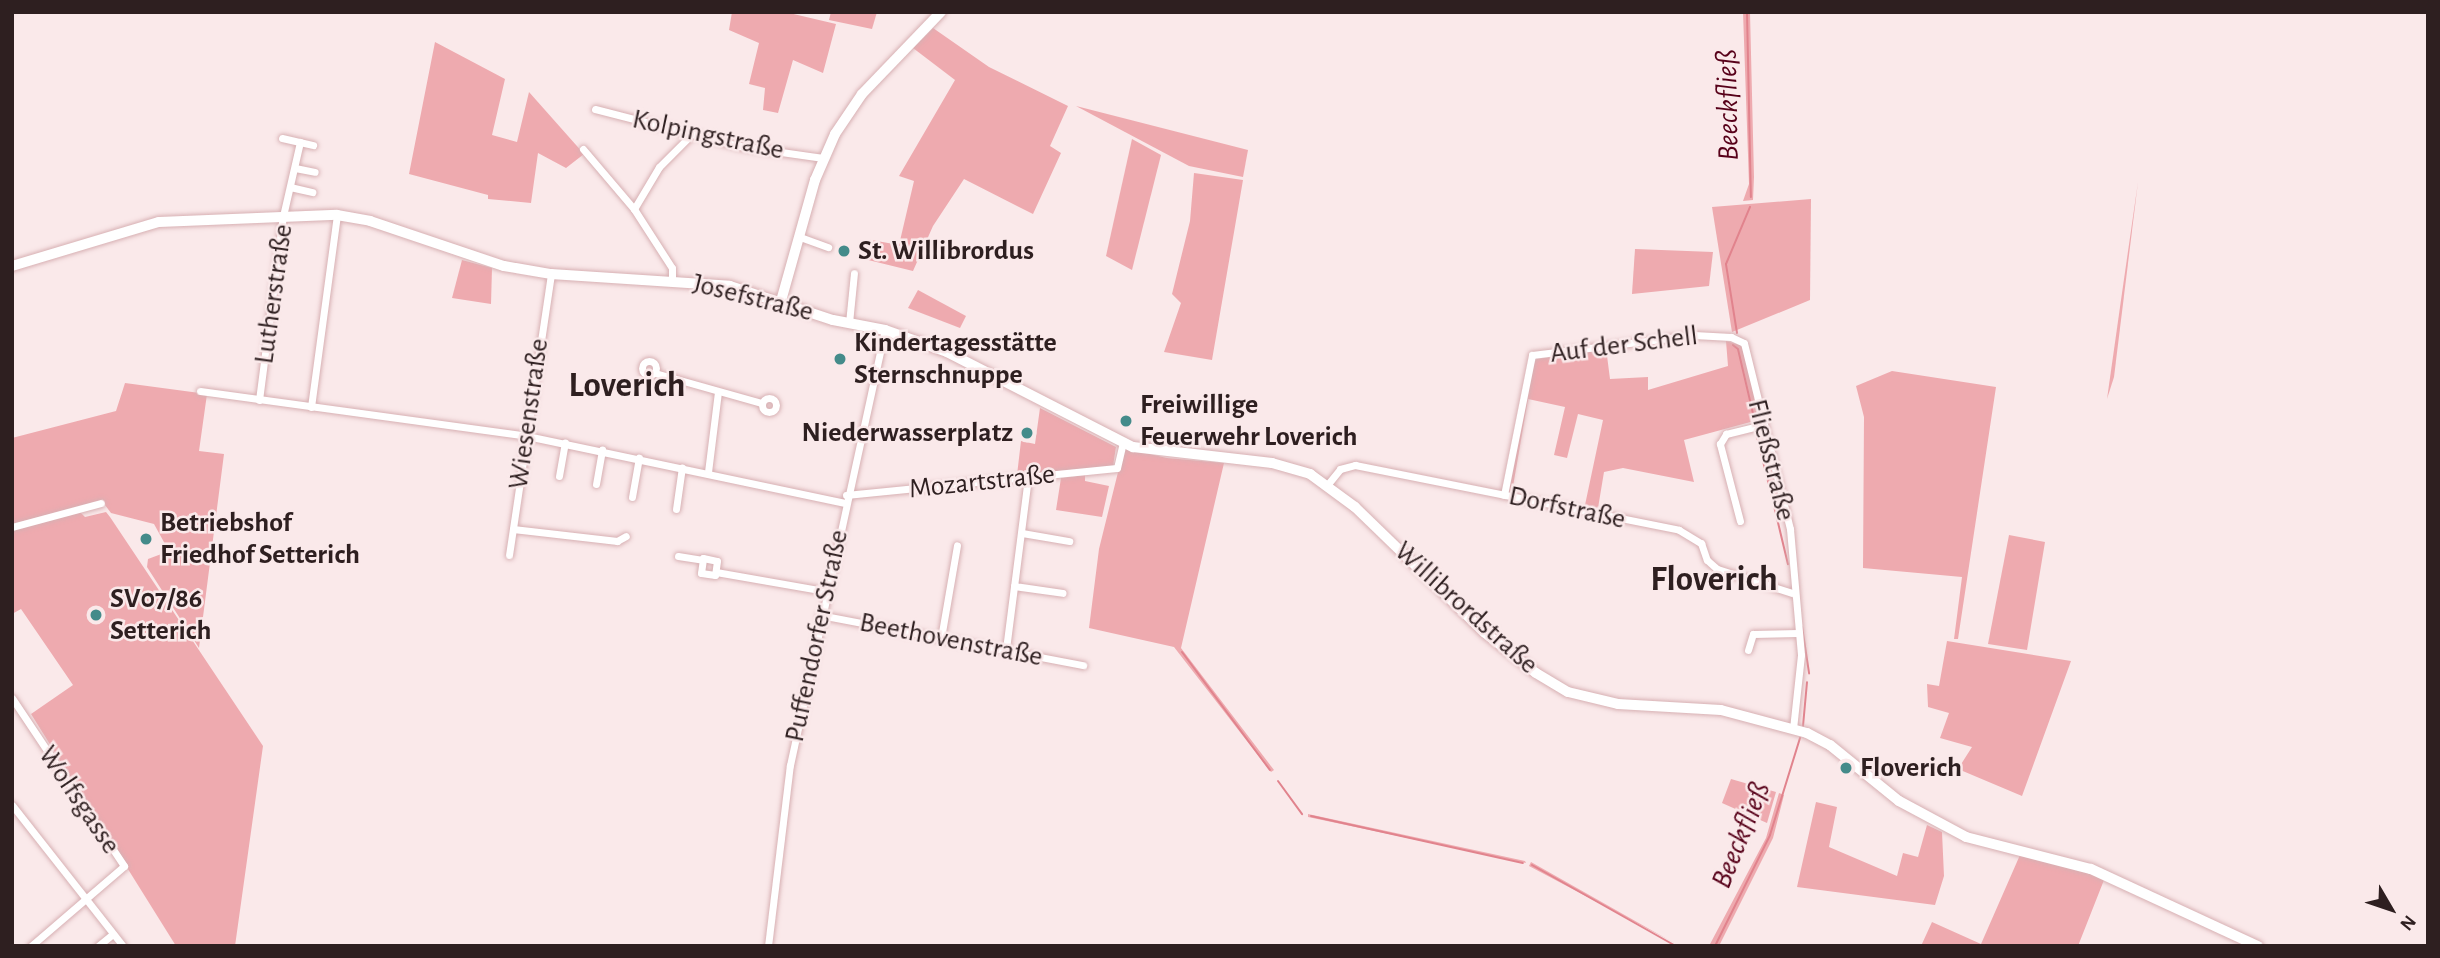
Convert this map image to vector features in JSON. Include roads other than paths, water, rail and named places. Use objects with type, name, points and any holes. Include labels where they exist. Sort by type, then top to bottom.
[{"type":"street","points":[[781,300],[823,158],[862,94],[941,12]]},
{"type":"street","name":"Kolpingstraße","points":[[595,109],[690,136],[823,158]]},
{"type":"street","points":[[634,209],[659,167],[690,136]]},
{"type":"street","points":[[282,138],[313,145]]},
{"type":"street","name":"Lutherstraße","points":[[259,400],[283,216],[300,142]]},
{"type":"street","points":[[583,149],[634,209],[672,268],[672,279]]},
{"type":"street","points":[[295,167],[315,172]]},
{"type":"street","name":"Lutherstraße","points":[[290,187],[312,192]]},
{"type":"street","points":[[311,407],[337,215]]},
{"type":"street","name":"Josefstraße","points":[[12,266],[57,256],[140,225],[245,217],[337,215],[370,221],[496,264],[551,274],[672,279],[730,286],[849,323],[886,330],[947,352],[1123,443],[1151,452],[1272,463],[1328,485]]},
{"type":"street","points":[[800,237],[828,247]]},
{"type":"street","name":"Wiesenstraße","points":[[509,555],[551,274]]},
{"type":"street","points":[[849,323],[854,274]]},
{"type":"street","name":"Puffendorfer Straße","points":[[768,946],[781,817],[825,591],[886,330]]},
{"type":"street","name":"Auf der Schell","points":[[1504,495],[1532,355],[1694,335],[1731,337]]},
{"type":"street","name":"Fließstraße","points":[[1731,337],[1747,347],[1762,425],[1790,530],[1792,593],[1801,676],[1793,729]]},
{"type":"street","points":[[655,373],[762,403]]},
{"type":"street","name":"Mozartstraße","points":[[200,391],[527,436],[846,499],[1117,468],[1123,443]]},
{"type":"street","points":[[708,472],[718,392]]},
{"type":"street","points":[[1740,521],[1720,444],[1726,434],[1762,425]]},
{"type":"street","points":[[559,476],[565,443]]},
{"type":"street","points":[[596,484],[601,450]]},
{"type":"street","points":[[632,497],[639,458]]},
{"type":"street","name":"Dorfstraße","points":[[1328,485],[1340,469],[1355,465],[1679,530],[1701,543],[1707,560],[1717,569],[1792,593]]},
{"type":"street","points":[[676,509],[682,467]]},
{"type":"street","points":[[1006,649],[1028,478]]},
{"type":"street","name":"Willibrordstraße","points":[[1328,485],[1484,632],[1536,673],[1568,692],[1618,704],[1721,710],[1793,729],[1830,745],[1899,801],[1948,828],[1989,845],[2091,869],[2258,946]]},
{"type":"street","points":[[12,527],[101,503]]},
{"type":"street","points":[[513,529],[617,541],[626,536]]},
{"type":"street","points":[[1022,533],[1069,541]]},
{"type":"street","points":[[941,638],[957,545]]},
{"type":"street","points":[[678,556],[717,561],[716,572]]},
{"type":"street","points":[[703,560],[701,573],[716,572],[825,591]]},
{"type":"street","points":[[1014,586],[1063,593]]},
{"type":"street","name":"Beethovenstraße","points":[[820,615],[1083,665]]},
{"type":"street","points":[[1748,650],[1753,634],[1798,633]]},
{"type":"street","name":"Wolfsgasse","points":[[12,698],[124,866],[84,898]]},
{"type":"street","points":[[12,806],[122,946]]},
{"type":"street","points":[[31,946],[84,898]]},
{"type":"street","points":[[98,946],[113,934]]},
{"type":"waterway","name":"Beeckfließ","points":[[1747,12],[1751,197]]},
{"type":"waterway","name":"Beeckfließ","points":[[1737,333],[1726,264],[1750,207]]},
{"type":"waterway","name":"Beeckfließ","points":[[1733,345],[1738,349],[1755,422]]},
{"type":"waterway","name":"Beeckfließ","points":[[1756,431],[1788,564]]},
{"type":"waterway","name":"Beeckfließ","points":[[1802,627],[1809,673]]},
{"type":"waterway","points":[[1182,652],[1270,770]]},
{"type":"waterway","name":"Beeckfließ","points":[[1803,726],[1807,682]]},
{"type":"waterway","name":"Beeckfließ","points":[[1715,946],[1770,835],[1800,738]]},
{"type":"waterway","points":[[1278,781],[1302,814]]},
{"type":"waterway","points":[[1311,816],[1523,863]]},
{"type":"waterway","points":[[1532,865],[1676,946]]},
{"type":"place","name":"St. Willibrordus","points":[[844,251]]},
{"type":"place","name":"Kindertagesstätte Sternschnuppe","points":[[840,359]]},
{"type":"place","name":"Freiwillige Feuerwehr Loverich","points":[[1126,421]]},
{"type":"place","name":"Niederwasserplatz","points":[[1027,433]]},
{"type":"place","name":"Betriebshof Friedhof Setterich","points":[[146,539]]},
{"type":"place","name":"SV07/86 Setterich","points":[[96,615]]},
{"type":"place","name":"Floverich","points":[[1846,768]]},
{"type":"district","name":"Loverich","points":[[627,386]]},
{"type":"district","name":"Floverich","points":[[1714,580]]}]
